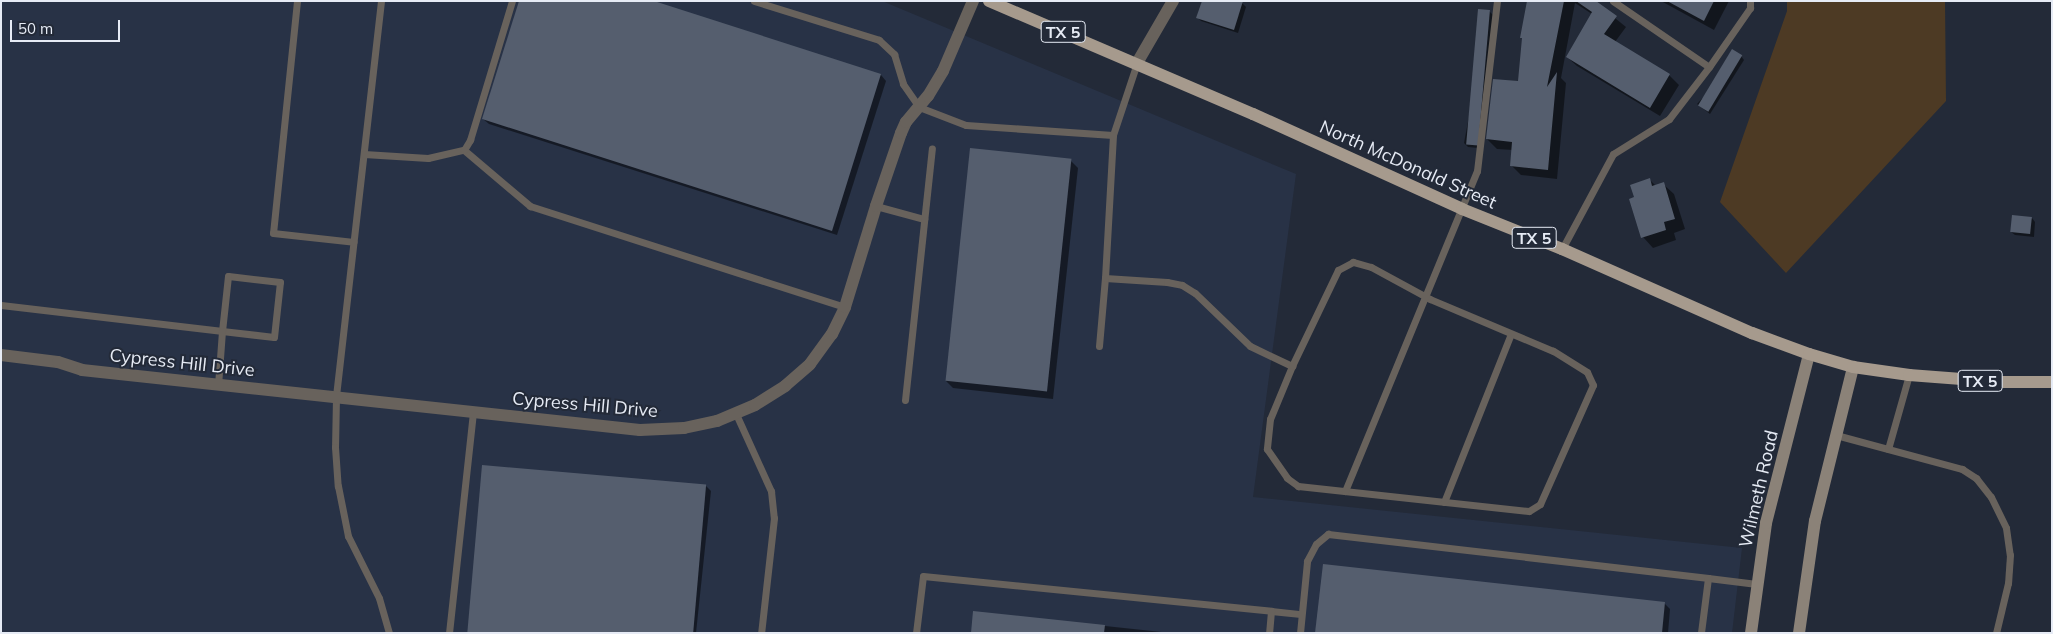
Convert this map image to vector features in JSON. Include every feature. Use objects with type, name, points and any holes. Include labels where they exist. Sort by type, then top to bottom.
[{"type":"main road","name":"North McDonald Street","points":[[989,1],[1136,63],[1462,209],[1562,249],[1752,333],[1809,354],[1853,367],[1909,375],[1978,381],[2052,382]]},
{"type":"main road","name":"Wilmeth Road","points":[[1751,633],[1766,523],[1809,354]]},
{"type":"main road","points":[[1800,633],[1815,521],[1853,367]]},
{"type":"street","name":"Cypress Hill Drive","points":[[1,355],[58,362],[82,370],[654,431],[702,426],[736,414],[770,396],[799,375],[832,334],[845,307],[901,133],[942,71],[973,1]]},
{"type":"street","points":[[1136,63],[1173,1]]},
{"type":"lane","points":[[297,1],[273,233],[354,242]]},
{"type":"lane","points":[[381,1],[336,398],[334,447],[338,486],[348,536],[379,598],[388,633]]},
{"type":"lane","points":[[364,154],[428,158],[464,150],[470,140],[512,1]]},
{"type":"lane","points":[[754,1],[879,40],[894,54],[904,84],[919,107],[966,125],[1113,134]]},
{"type":"lane","points":[[1345,491],[1477,171],[1497,1]]},
{"type":"lane","points":[[1613,1],[1709,67]]},
{"type":"lane","points":[[1562,249],[1613,154],[1669,119],[1709,67],[1750,8],[1750,1]]},
{"type":"lane","points":[[1099,346],[1105,278],[1113,134],[1136,63]]},
{"type":"lane","points":[[905,400],[932,148]]},
{"type":"lane","points":[[464,150],[530,206],[845,307]]},
{"type":"lane","points":[[876,206],[924,219]]},
{"type":"lane","points":[[1352,262],[1371,267],[1426,297],[1511,334],[1552,351],[1588,372],[1593,385],[1540,504],[1529,511],[1298,486],[1286,478],[1267,449],[1270,419],[1292,366],[1338,270],[1352,262]]},
{"type":"lane","points":[[1,305],[222,332],[274,337],[280,282],[228,276],[222,332],[218,385]]},
{"type":"lane","points":[[1105,278],[1167,282],[1182,285],[1195,293],[1250,346],[1292,366]]},
{"type":"lane","points":[[1444,502],[1511,334]]},
{"type":"lane","points":[[1888,449],[1909,375]]},
{"type":"lane","points":[[449,633],[473,412]]},
{"type":"lane","points":[[736,414],[771,491],[774,518],[761,633]]},
{"type":"lane","points":[[1836,435],[1962,469],[1976,478],[1991,497],[2006,528],[2010,554],[2008,583],[1996,633]]},
{"type":"lane","points":[[1300,633],[1307,561],[1316,544],[1328,534],[1757,584]]},
{"type":"lane","points":[[916,633],[923,576],[1301,614]]},
{"type":"lane","points":[[1701,633],[1708,578]]},
{"type":"lane","points":[[1269,633],[1271,611]]},
{"type":"shaded area","points":[[1,1],[882,1],[1296,174],[1253,497],[1742,548],[1732,633],[1,633]]},
{"type":"shaded area","points":[[1787,1],[1945,1],[1946,101],[1786,273],[1720,202],[1787,11]]},
{"type":"building","points":[[519,1],[654,1],[881,74],[832,231],[482,119]]},
{"type":"building","points":[[1202,1],[1243,1],[1234,30],[1196,18]]},
{"type":"building","points":[[1527,1],[1564,1],[1547,87],[1557,72],[1548,170],[1510,166],[1512,142],[1486,139],[1493,79],[1518,81],[1522,38],[1520,38]]},
{"type":"building","points":[[1576,1],[1596,1],[1617,16],[1604,34],[1670,74],[1650,108],[1566,57],[1592,12]]},
{"type":"building","points":[[1667,1],[1714,1],[1704,21]]},
{"type":"building","points":[[1478,9],[1490,10],[1478,146],[1466,144]]},
{"type":"building","points":[[1732,49],[1742,55],[1708,112],[1698,106]]},
{"type":"building","points":[[970,148],[1071,159],[1047,391],[946,381]]},
{"type":"building","points":[[1650,178],[1652,186],[1664,182],[1675,219],[1664,222],[1666,230],[1641,238],[1629,199],[1634,197],[1630,185]]},
{"type":"building","points":[[2012,215],[2032,217],[2030,234],[2010,232]]},
{"type":"building","points":[[482,465],[706,485],[693,633],[467,633]]},
{"type":"building","points":[[1323,564],[1665,602],[1662,633],[1315,633]]},
{"type":"building","points":[[973,611],[1105,625],[1104,633],[971,633]]}]
